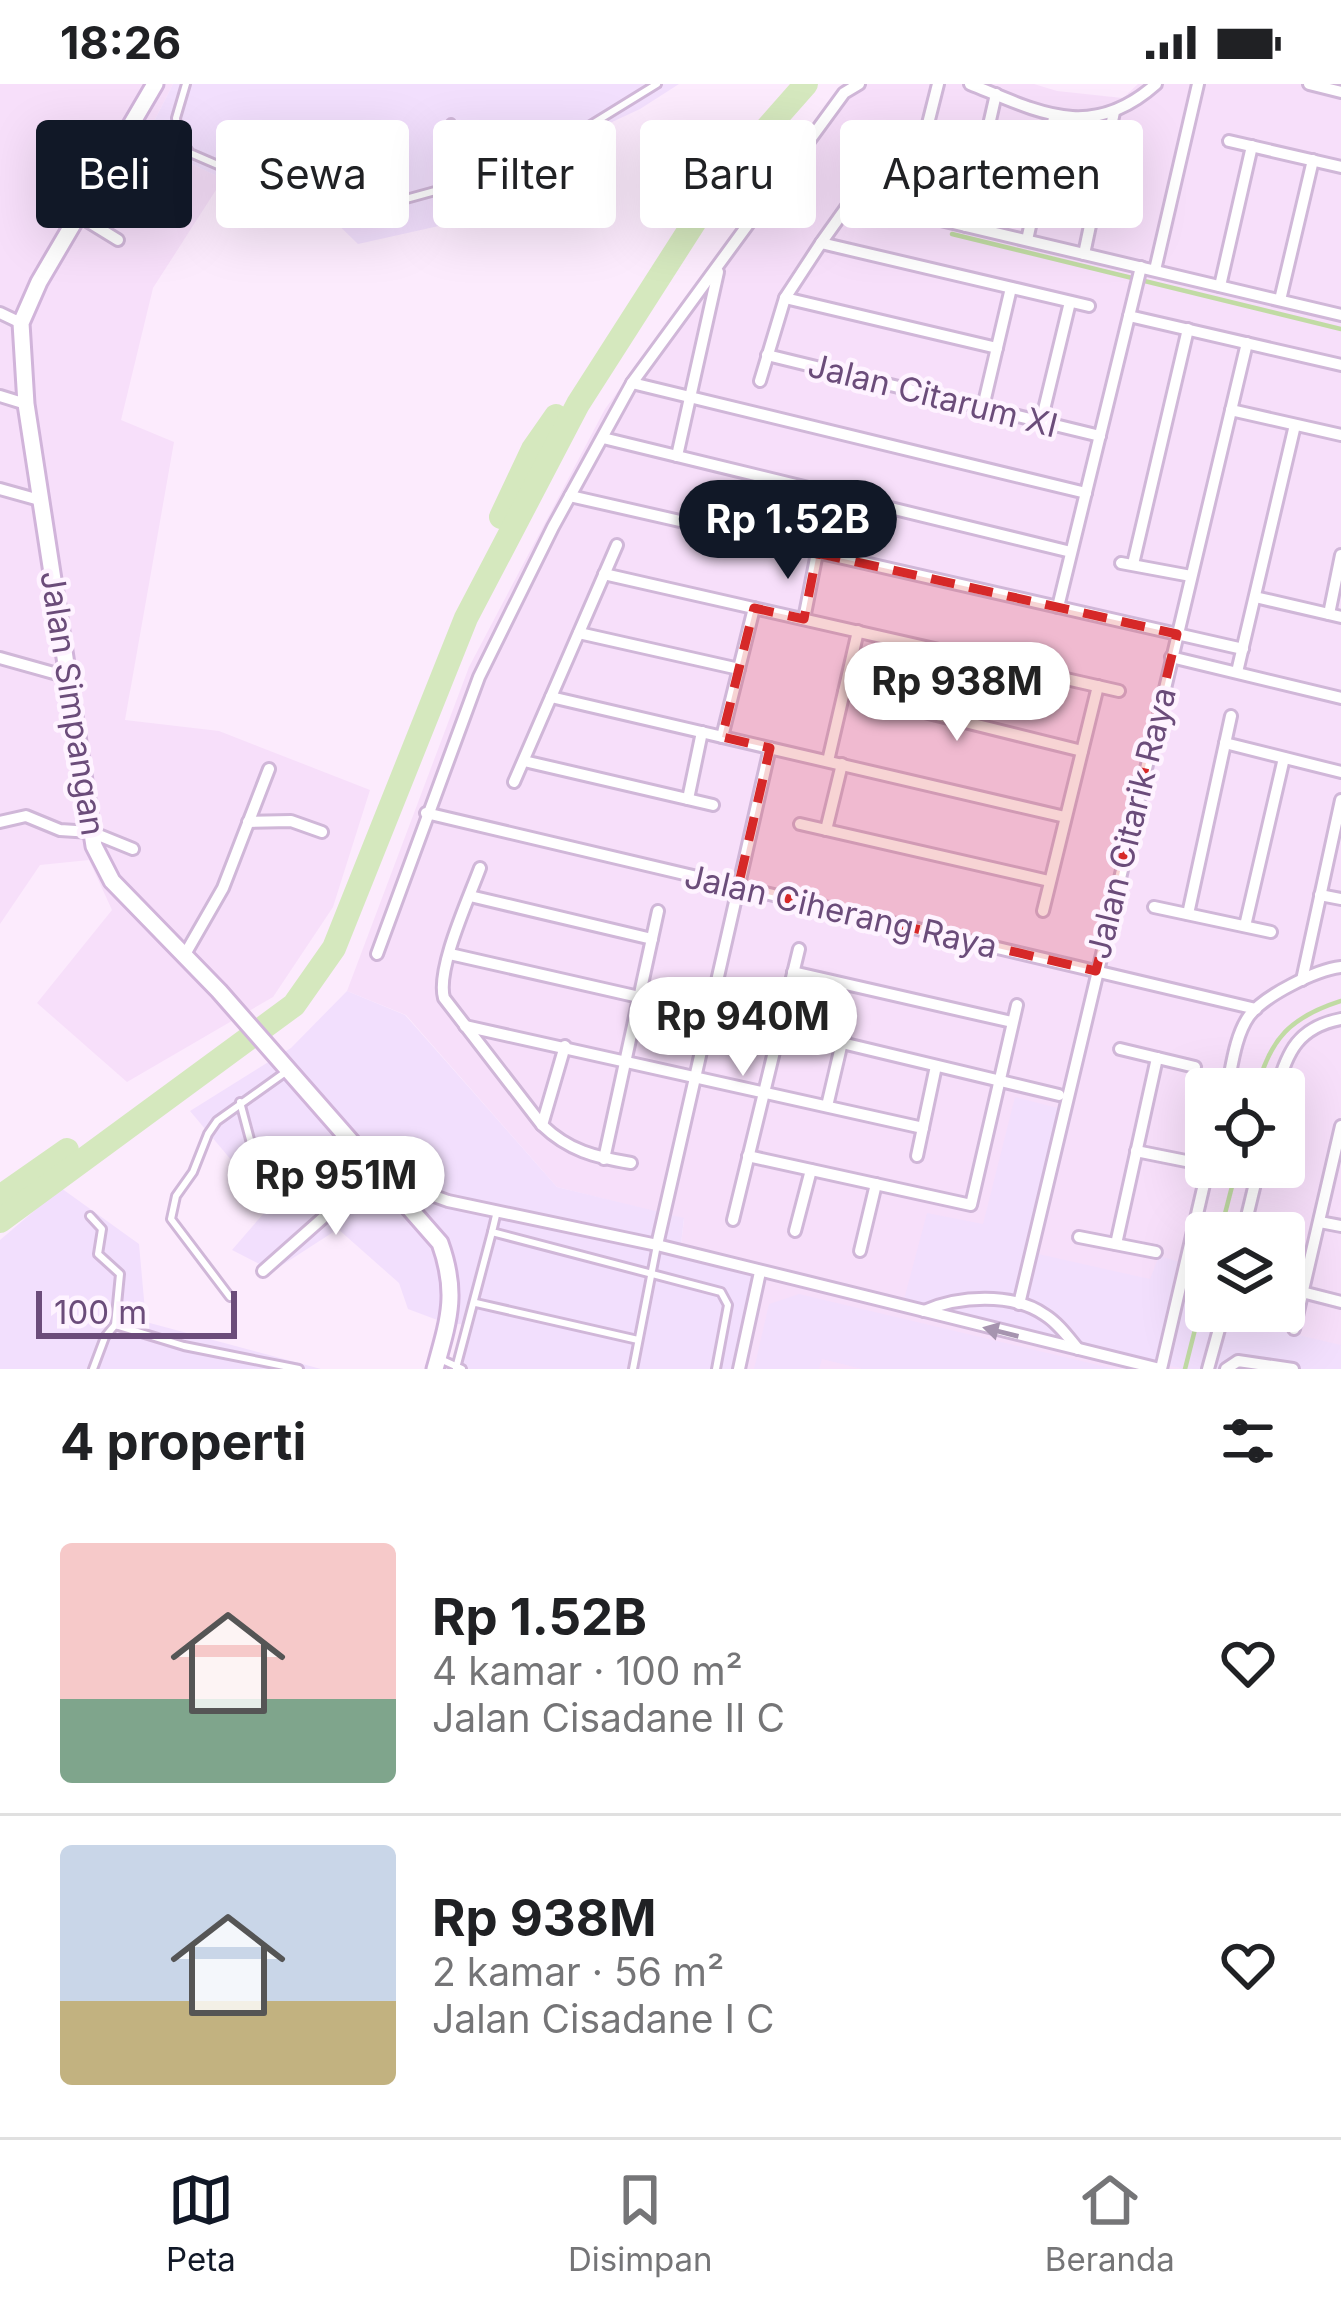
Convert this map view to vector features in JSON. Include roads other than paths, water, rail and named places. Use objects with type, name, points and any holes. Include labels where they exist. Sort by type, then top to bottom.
[{"type":"street","name":"Jalan Simpangan","points":[[134,120],[155,84]]},
{"type":"street","points":[[376,954],[479,677],[632,383],[844,93],[859,84]]},
{"type":"street","points":[[930,120],[938,84]]},
{"type":"street","points":[[970,84],[1054,118],[1114,112],[1156,84]]},
{"type":"street","points":[[1155,270],[1198,84]]},
{"type":"street","points":[[1309,84],[1341,92]]},
{"type":"street","points":[[990,120],[996,94]]},
{"type":"street","points":[[1084,254],[1114,112]]},
{"type":"street","points":[[1027,240],[1054,118]]},
{"type":"street","points":[[1229,141],[1341,167]]},
{"type":"street","points":[[1220,286],[1252,146]]},
{"type":"street","points":[[1280,300],[1312,160]]},
{"type":"street","name":"Jalan Citarum XI","points":[[760,381],[785,298],[840,216]]},
{"type":"street","name":"Jalan Simpangan","points":[[72,228],[21,322],[26,404],[91,832],[112,881],[218,991],[440,1243],[452,1276],[452,1308],[437,1363]]},
{"type":"street","points":[[98,228],[118,240]]},
{"type":"street","points":[[975,228],[1084,254],[1138,276],[1155,270],[1340,310]]},
{"type":"street","points":[[821,243],[1089,306]]},
{"type":"street","points":[[677,456],[719,264]]},
{"type":"street","points":[[1058,607],[1138,276]]},
{"type":"street","points":[[983,407],[1011,288]]},
{"type":"street","points":[[785,298],[997,348]]},
{"type":"street","points":[[1041,422],[1070,302]]},
{"type":"street","points":[[0,313],[21,322]]},
{"type":"street","points":[[1130,316],[1341,365]]},
{"type":"street","points":[[1188,329],[1127,564],[1191,576]]},
{"type":"street","name":"Jalan Citarik Raya","points":[[1018,1304],[1247,343]]},
{"type":"street","name":"Jalan Citarum XI","points":[[766,355],[1100,436]]},
{"type":"street","points":[[632,383],[1086,494]]},
{"type":"street","points":[[0,396],[26,404]]},
{"type":"street","points":[[1231,410],[1341,435]]},
{"type":"street","points":[[1237,672],[1295,424]]},
{"type":"street","points":[[602,438],[1071,552]]},
{"type":"street","points":[[0,488],[43,501]]},
{"type":"street","points":[[570,496],[1243,649]]},
{"type":"street","points":[[514,782],[616,545]]},
{"type":"street","points":[[804,619],[817,554]]},
{"type":"street","points":[[1255,597],[1335,616],[1341,555]]},
{"type":"street","points":[[604,574],[1119,691]]},
{"type":"street","points":[[722,736],[754,608]]},
{"type":"street","points":[[828,761],[858,632]]},
{"type":"street","points":[[579,633],[739,669]]},
{"type":"street","points":[[1172,657],[1341,698]]},
{"type":"street","points":[[0,658],[68,677]]},
{"type":"street","points":[[1043,910],[1098,686]]},
{"type":"street","points":[[844,692],[1082,751]]},
{"type":"street","points":[[551,697],[1065,817]]},
{"type":"street","points":[[1187,914],[1231,716]]},
{"type":"street","points":[[688,799],[702,732]]},
{"type":"street","points":[[1225,742],[1341,772]]},
{"type":"street","points":[[657,1246],[770,748]]},
{"type":"street","points":[[1246,926],[1284,758]]},
{"type":"street","points":[[524,760],[713,805]]},
{"type":"street","points":[[826,830],[842,764]]},
{"type":"street","points":[[184,956],[224,889],[269,769]]},
{"type":"street","points":[[1302,980],[1341,800]]},
{"type":"street","name":"Jalan Ciherang Raya","points":[[426,813],[1256,1009]]},
{"type":"street","points":[[0,822],[26,816],[60,830],[91,832],[133,849]]},
{"type":"street","points":[[248,822],[291,821],[322,832]]},
{"type":"street","points":[[800,824],[1049,881]]},
{"type":"street","points":[[480,868],[442,990],[542,1125],[570,1149],[631,1163]]},
{"type":"street","points":[[1320,895],[1341,899]]},
{"type":"street","points":[[470,896],[652,939]]},
{"type":"street","points":[[1154,907],[1271,932]]},
{"type":"street","points":[[604,1159],[658,911]]},
{"type":"street","points":[[733,1220],[799,949]]},
{"type":"street","points":[[450,954],[639,998]]},
{"type":"street","points":[[1232,1068],[1242,1029],[1256,1009],[1318,971],[1341,967]]},
{"type":"street","points":[[793,972],[1012,1022]]},
{"type":"street","points":[[748,1156],[971,1205],[1017,1005]]},
{"type":"street","points":[[1282,1068],[1294,1042],[1341,1019]]},
{"type":"street","points":[[827,1106],[847,1021]]},
{"type":"street","points":[[465,1026],[923,1128]]},
{"type":"street","points":[[842,1043],[1059,1095]]},
{"type":"street","points":[[542,1125],[565,1046]]},
{"type":"street","points":[[1120,1049],[1195,1067]]},
{"type":"street","points":[[1116,1244],[1157,1058]]},
{"type":"street","points":[[917,1156],[936,1066]]},
{"type":"street","points":[[1305,1280],[1341,1126]]},
{"type":"street","points":[[1136,1150],[1185,1161]]},
{"type":"street","points":[[795,1232],[811,1169]]},
{"type":"street","points":[[263,1271],[381,1174],[448,1201],[657,1246],[1161,1369],[1202,1188]]},
{"type":"street","points":[[860,1251],[876,1184]]},
{"type":"street","points":[[1320,1222],[1341,1226]]},
{"type":"street","points":[[1079,1237],[1156,1252]]},
{"type":"street","points":[[739,1369],[760,1272]]},
{"type":"street","points":[[1305,1293],[1341,1302]]},
{"type":"street","points":[[922,1312],[946,1302],[986,1299],[1018,1304],[1051,1319],[1080,1352]]},
{"type":"street","points":[[1208,1369],[1218,1332]]},
{"type":"street","points":[[1226,1369],[1238,1360],[1293,1369]]},
{"type":"lane","points":[[185,84],[176,118],[178,134],[190,154],[339,212],[373,209],[433,192]]},
{"type":"lane","points":[[598,120],[656,84]]},
{"type":"lane","points":[[230,1298],[171,1219],[176,1196],[193,1172],[208,1134],[284,1068]]},
{"type":"lane","points":[[240,1102],[260,1177]]},
{"type":"lane","points":[[437,1363],[459,1368],[497,1211]]},
{"type":"lane","points":[[90,1216],[102,1229],[98,1254],[120,1274],[115,1325],[93,1369]]},
{"type":"lane","points":[[492,1232],[723,1293],[728,1304],[716,1369]]},
{"type":"lane","points":[[633,1369],[657,1246]]},
{"type":"lane","points":[[476,1303],[638,1340]]},
{"type":"lane","points":[[115,1325],[184,1346],[299,1369]]},
{"type":"waterway","points":[[0,1221],[294,1005],[334,948],[466,618],[578,404],[722,179],[806,84]]},
{"type":"waterway","points":[[952,234],[1341,329]]},
{"type":"waterway","points":[[501,517],[533,449],[556,416]]},
{"type":"waterway","points":[[1265,1068],[1276,1043],[1296,1022],[1341,1001]]},
{"type":"waterway","points":[[0,1197],[67,1150]]},
{"type":"waterway","points":[[1225,1212],[1232,1188]]},
{"type":"waterway","points":[[1185,1369],[1194,1332]]}]
